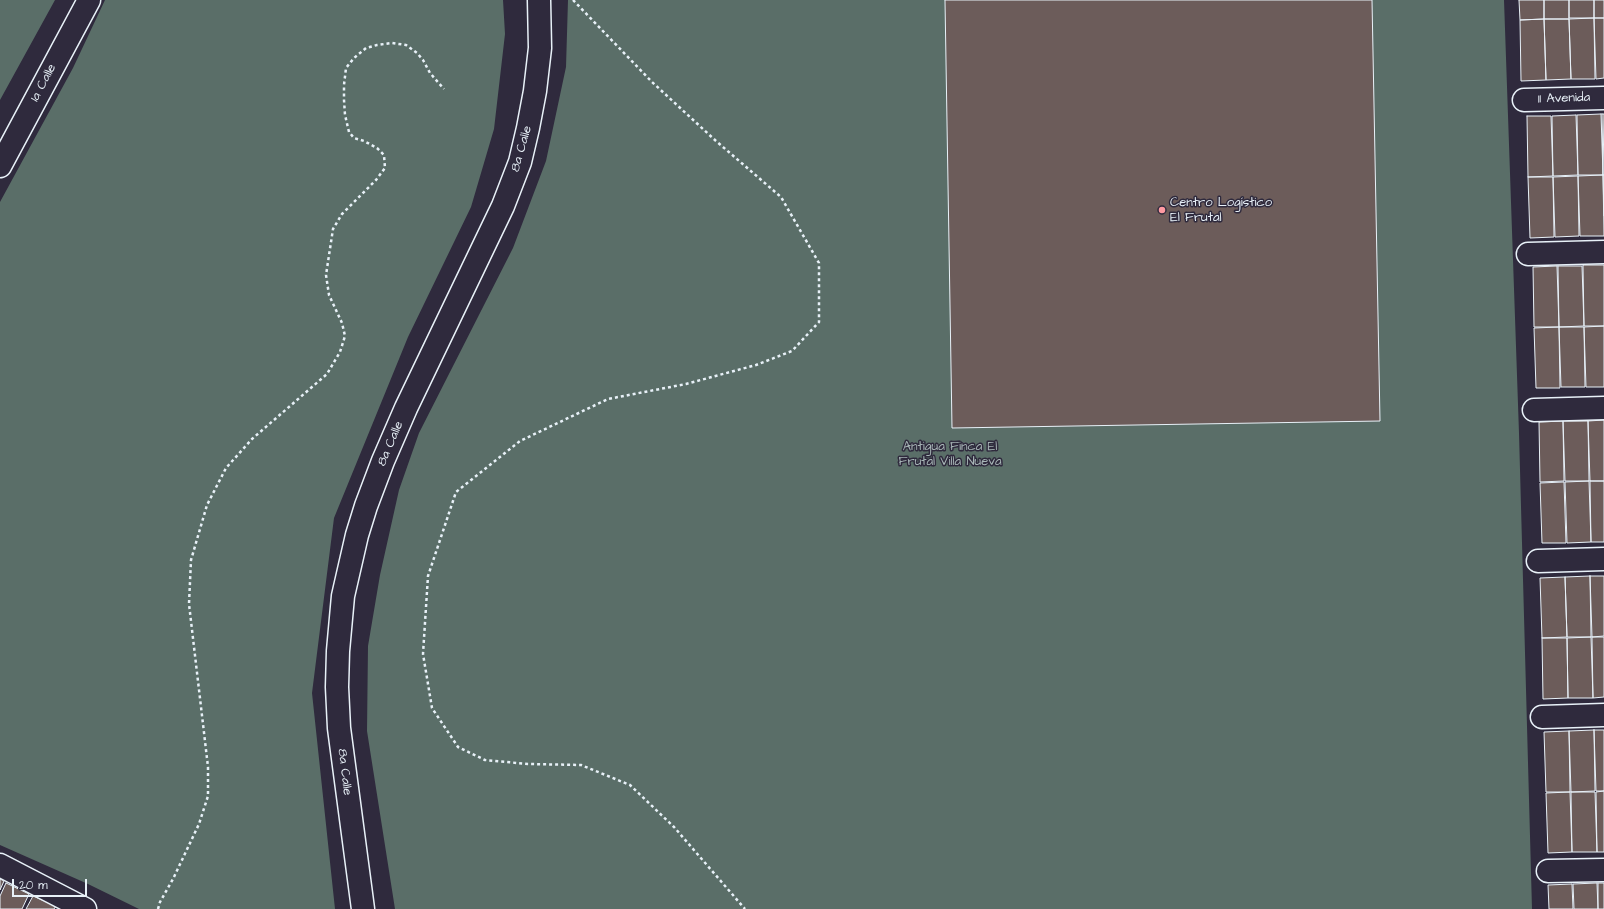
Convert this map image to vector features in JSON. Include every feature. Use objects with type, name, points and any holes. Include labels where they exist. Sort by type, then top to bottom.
[{"type":"main road","name":"1a Calle","points":[[0,166],[88,0]]},
{"type":"main road","name":"8a Calle","points":[[363,909],[339,728],[337,687],[343,596],[357,535],[383,461],[406,408],[503,206],[520,162],[535,91],[540,48],[539,0]]},
{"type":"main road","name":"11 Avenida","points":[[1524,100],[1604,98]]},
{"type":"main road","points":[[1528,254],[1604,252]]},
{"type":"main road","points":[[1534,410],[1604,408]]},
{"type":"main road","points":[[1538,561],[1604,559]]},
{"type":"main road","points":[[1542,717],[1604,715]]},
{"type":"main road","points":[[0,865],[85,909]]},
{"type":"main road","points":[[1548,871],[1604,870]]},
{"type":"path","points":[[573,0],[652,82],[716,141],[781,197],[819,263],[819,322],[792,351],[756,365],[686,384],[608,399],[520,441],[456,492],[428,576],[424,654],[432,708],[458,747],[485,760],[528,764],[581,765],[630,785],[674,827],[745,909]]},
{"type":"path","points":[[158,909],[160,902],[200,824],[208,796],[208,767],[189,604],[191,560],[207,505],[226,468],[252,440],[327,374],[340,352],[345,336],[342,323],[329,295],[326,275],[333,229],[342,214],[376,180],[385,168],[384,155],[377,148],[364,141],[354,138],[349,132],[345,115],[344,100],[346,68],[354,58],[366,48],[392,43],[406,45],[417,53],[423,60],[430,73],[444,88]]},
{"type":"green space","points":[[0,0],[55,0],[0,100]]},
{"type":"green space","points":[[105,0],[503,0],[505,34],[494,129],[471,207],[408,337],[334,518],[312,693],[335,909],[139,909],[88,884],[0,845],[0,202],[73,68]]},
{"type":"green space","name":"Antigua Finca El Frutal Villa Nueva","points":[[568,0],[1504,0],[1519,433],[1532,909],[395,909],[367,731],[368,646],[380,575],[399,490],[419,433],[513,248],[546,161],[566,67]]},
{"type":"building","name":"Centro Logístico El Frutal","points":[[945,0],[1372,0],[1380,421],[952,428]]},
{"type":"building","points":[[1519,0],[1544,0],[1544,19],[1520,20]]},
{"type":"building","points":[[1544,0],[1569,0],[1569,19],[1544,19]]},
{"type":"building","points":[[1569,0],[1594,0],[1594,18],[1569,18]]},
{"type":"building","points":[[1594,0],[1604,0],[1604,18],[1594,18]]},
{"type":"building","points":[[1594,18],[1595,79],[1571,79],[1569,19]]},
{"type":"building","points":[[1594,18],[1604,18],[1604,78],[1596,79]]},
{"type":"building","points":[[1544,19],[1546,80],[1521,81],[1520,20]]},
{"type":"building","points":[[1544,19],[1569,19],[1571,79],[1546,80]]},
{"type":"building","points":[[1601,114],[1603,175],[1578,175],[1577,115]]},
{"type":"building","points":[[1602,114],[1604,114],[1603,175]]},
{"type":"building","points":[[1576,115],[1578,175],[1553,176],[1552,116]]},
{"type":"building","points":[[1527,116],[1551,116],[1553,176],[1528,177]]},
{"type":"building","points":[[1603,175],[1604,236],[1580,236],[1578,176]]},
{"type":"building","points":[[1603,175],[1604,175],[1604,216]]},
{"type":"building","points":[[1578,176],[1579,236],[1555,237],[1553,177]]},
{"type":"building","points":[[1528,177],[1553,177],[1554,237],[1530,238]]},
{"type":"building","points":[[1583,265],[1604,265],[1604,326],[1584,326]]},
{"type":"building","points":[[1557,266],[1559,327],[1534,327],[1533,267]]},
{"type":"building","points":[[1558,266],[1582,266],[1584,326],[1559,327]]},
{"type":"building","points":[[1604,326],[1604,387],[1586,387],[1584,327]]},
{"type":"building","points":[[1559,327],[1560,388],[1536,388],[1534,328]]},
{"type":"building","points":[[1559,327],[1584,327],[1585,387],[1561,387]]},
{"type":"building","points":[[1604,420],[1604,481],[1590,481],[1588,421]]},
{"type":"building","points":[[1563,421],[1564,481],[1540,482],[1539,422]]},
{"type":"building","points":[[1563,421],[1588,421],[1589,481],[1565,481]]},
{"type":"building","points":[[1589,481],[1591,542],[1567,543],[1565,482]]},
{"type":"building","points":[[1590,481],[1604,481],[1604,542],[1591,542]]},
{"type":"building","points":[[1564,482],[1566,543],[1542,543],[1540,483]]},
{"type":"building","points":[[1590,576],[1591,637],[1567,637],[1565,577]]},
{"type":"building","points":[[1590,576],[1604,576],[1604,636],[1592,637]]},
{"type":"building","points":[[1565,577],[1567,637],[1542,638],[1540,578]]},
{"type":"building","points":[[1591,637],[1593,698],[1568,698],[1567,638]]},
{"type":"building","points":[[1592,637],[1604,637],[1604,697],[1593,698]]},
{"type":"building","points":[[1542,638],[1567,638],[1568,698],[1543,699]]},
{"type":"building","points":[[1594,730],[1595,791],[1571,792],[1569,731]]},
{"type":"building","points":[[1594,730],[1604,730],[1604,791],[1596,791]]},
{"type":"building","points":[[1569,731],[1570,792],[1546,792],[1544,732]]},
{"type":"building","points":[[1604,791],[1604,852],[1597,852],[1596,792]]},
{"type":"building","points":[[1570,792],[1572,852],[1548,853],[1546,793]]},
{"type":"building","points":[[1571,792],[1595,792],[1597,852],[1572,852]]},
{"type":"building","points":[[0,879],[4,881],[0,890]]},
{"type":"building","points":[[6,883],[29,894],[22,909],[0,909],[0,896]]},
{"type":"building","points":[[1597,883],[1598,909],[1574,909],[1573,884]]},
{"type":"building","points":[[1598,883],[1604,883],[1604,909],[1598,909]]},
{"type":"building","points":[[1572,884],[1573,909],[1549,909],[1548,885]]},
{"type":"building","points":[[33,896],[56,906],[54,909],[26,909]]},
{"type":"place","name":"Centro Logístico El Frutal","points":[[1162,210]]}]
